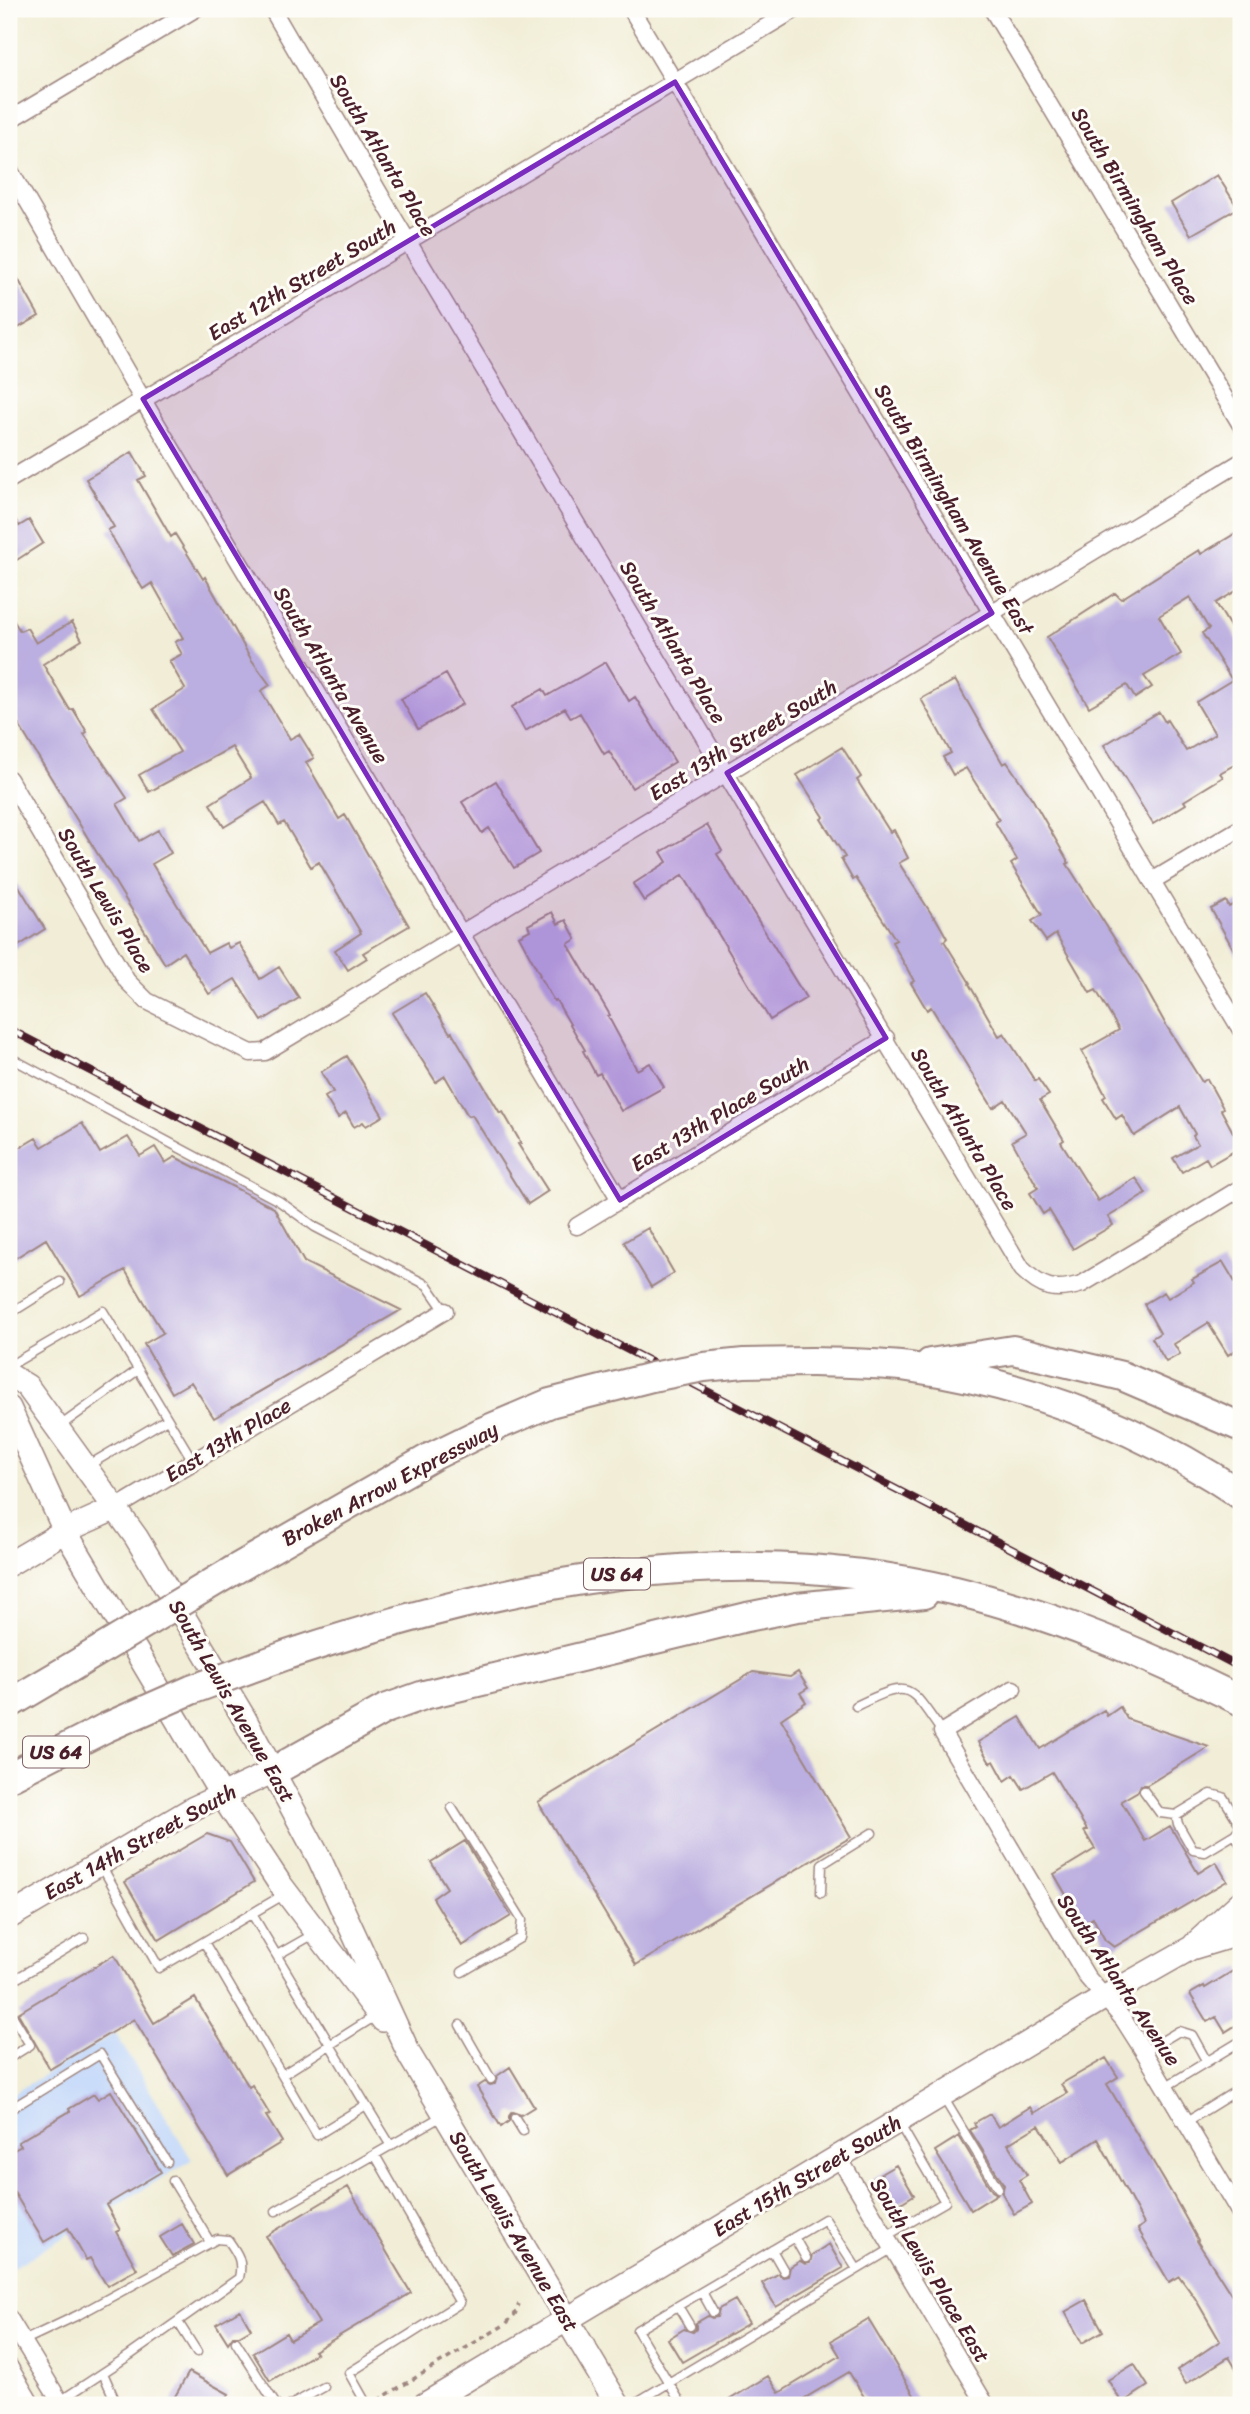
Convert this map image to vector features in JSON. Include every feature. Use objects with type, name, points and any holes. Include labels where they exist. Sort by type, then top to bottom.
[{"type":"highway","points":[[906,1367],[1013,1350],[1122,1376],[1241,1427]]},
{"type":"highway","name":"Broken Arrow Expressway","points":[[9,1704],[234,1570],[433,1456],[482,1432],[551,1403],[652,1377],[704,1367],[744,1363],[812,1362],[906,1367],[960,1376],[1031,1393],[1102,1419],[1157,1445],[1207,1472],[1241,1496]]},
{"type":"highway","name":"US 64","points":[[9,1777],[105,1728],[191,1690],[287,1655],[436,1610],[630,1572],[753,1565],[807,1568],[956,1591],[1092,1634],[1241,1701]]},
{"type":"highway","points":[[274,1771],[385,1709],[424,1695],[785,1609],[956,1591]]},
{"type":"street","points":[[9,120],[195,9]]},
{"type":"street","name":"South Atlanta Place","points":[[272,9],[1022,1269],[1034,1281],[1049,1288],[1065,1289],[1082,1284],[1241,1188]]},
{"type":"street","name":"South Birmingham Avenue East","points":[[631,9],[1241,1030]]},
{"type":"street","name":"East 12th Street South","points":[[9,480],[796,9]]},
{"type":"street","name":"South Birmingham Place","points":[[992,9],[1241,425]]},
{"type":"street","name":"South Atlanta Avenue","points":[[9,169],[142,399],[620,1200]]},
{"type":"street","name":"East 13th Street South","points":[[265,1052],[1241,462]]},
{"type":"street","name":"South Lewis Place","points":[[9,779],[127,981],[147,1001],[251,1053],[265,1052]]},
{"type":"street","points":[[1152,881],[1241,828]]},
{"type":"street","name":"East 13th Place South","points":[[577,1226],[886,1038]]},
{"type":"street","name":"East 13th Place","points":[[13,1559],[116,1508],[445,1311]]},
{"type":"street","name":"South Lewis Avenue East","points":[[9,1375],[27,1386],[136,1536],[274,1771],[324,1869],[410,2056]]},
{"type":"street","name":"South Lewis Avenue East","points":[[10,1413],[65,1531],[221,1794],[287,1893],[410,2056],[618,2405]]},
{"type":"street","points":[[942,1732],[1013,1689]]},
{"type":"street","name":"South Atlanta Avenue","points":[[942,1732],[1087,1977],[1123,2019],[1241,2215]]},
{"type":"street","name":"East 14th Street South","points":[[9,1917],[221,1794],[274,1771]]},
{"type":"street","name":"East 15th Street South","points":[[1191,1948],[1241,1902]]},
{"type":"street","name":"East 15th Street South","points":[[424,2405],[449,2394],[566,2320],[1104,1997],[1191,1948],[1241,1933]]},
{"type":"street","name":"South Lewis Place East","points":[[838,2156],[986,2405]]},
{"type":"street","points":[[9,2318],[61,2403]]},
{"type":"street","points":[[9,2366],[33,2405]]},
{"type":"lane","points":[[9,1057],[279,1201],[315,1227],[427,1285],[445,1311]]},
{"type":"lane","points":[[9,1314],[60,1282]]},
{"type":"lane","points":[[9,1366],[103,1311],[193,1461]]},
{"type":"lane","points":[[58,1427],[138,1370]]},
{"type":"lane","points":[[86,1467],[167,1419]]},
{"type":"lane","points":[[856,1706],[891,1689],[908,1690],[916,1696],[942,1732]]},
{"type":"lane","points":[[1144,1791],[1160,1813],[1176,1815],[1211,1794],[1223,1797],[1241,1826],[1235,1834],[1205,1852],[1193,1850],[1178,1824],[1176,1815]]},
{"type":"lane","points":[[452,1808],[522,1920],[520,1938],[462,1972]]},
{"type":"lane","points":[[821,1893],[822,1864],[872,1833]]},
{"type":"lane","points":[[1235,1834],[1241,1845]]},
{"type":"lane","points":[[99,1863],[159,1968],[287,1893]]},
{"type":"lane","points":[[252,1913],[391,2146]]},
{"type":"lane","points":[[277,1955],[317,1932]]},
{"type":"lane","points":[[9,1983],[84,1938]]},
{"type":"lane","points":[[204,1942],[317,2135],[366,2105]]},
{"type":"lane","points":[[9,2010],[30,2045],[9,2058]]},
{"type":"lane","points":[[282,2075],[379,2014]]},
{"type":"lane","points":[[460,2025],[491,2079]]},
{"type":"lane","points":[[1144,2052],[1179,2031],[1192,2035],[1207,2062]]},
{"type":"lane","points":[[1165,2087],[1241,2041]]},
{"type":"lane","points":[[9,2110],[100,2054],[167,2162]]},
{"type":"lane","points":[[1186,2122],[1241,2088]]},
{"type":"lane","points":[[941,2095],[998,2188]]},
{"type":"lane","points":[[276,2211],[445,2115]]},
{"type":"lane","points":[[515,2118],[523,2131]]},
{"type":"lane","points":[[632,2405],[732,2345],[800,2298],[857,2269],[945,2202],[897,2121]]},
{"type":"lane","points":[[368,2405],[349,2373],[460,2303],[374,2155]]},
{"type":"lane","points":[[173,2181],[209,2242]]},
{"type":"lane","points":[[682,2405],[637,2330],[825,2219],[857,2269]]},
{"type":"lane","points":[[794,2237],[806,2258]]},
{"type":"lane","points":[[23,2341],[78,2315],[209,2242],[217,2239],[228,2240],[242,2263],[239,2278],[61,2403]]},
{"type":"lane","points":[[772,2250],[784,2271]]},
{"type":"lane","points":[[702,2292],[713,2312]]},
{"type":"lane","points":[[678,2306],[690,2326]]},
{"type":"lane","points":[[178,2322],[197,2352]]},
{"type":"lane","points":[[727,2336],[732,2345]]},
{"type":"lane","points":[[236,2342],[276,2405]]},
{"type":"lane","points":[[704,2349],[709,2359]]},
{"type":"lane","points":[[103,2373],[117,2405]]},
{"type":"lane","points":[[291,2405],[324,2387]]},
{"type":"path","points":[[368,2405],[506,2324],[519,2304]]},
{"type":"highlighted area","points":[[675,82],[992,613],[727,773],[886,1038],[620,1200],[143,399]]},
{"type":"shaded area","points":[[115,2033],[192,2160],[9,2270],[9,2096]]},
{"type":"building","points":[[1217,175],[1238,208],[1191,235],[1171,203]]},
{"type":"building","points":[[9,263],[39,316],[9,333]]},
{"type":"building","points":[[132,452],[146,476],[138,480],[171,537],[175,534],[203,579],[205,577],[251,659],[270,685],[261,691],[290,739],[299,734],[314,758],[306,762],[339,819],[345,815],[409,926],[363,953],[367,958],[348,970],[335,950],[361,933],[319,862],[311,867],[284,822],[279,825],[265,802],[224,827],[210,804],[251,778],[232,747],[149,792],[139,775],[180,752],[153,709],[185,689],[169,661],[182,654],[175,642],[183,638],[152,583],[143,589],[132,571],[108,530],[114,527],[86,479]]},
{"type":"building","points":[[9,509],[19,526],[29,520],[43,543],[9,565]]},
{"type":"building","points":[[1241,530],[1241,588],[1216,603],[1241,645],[1241,761],[1220,773],[1223,777],[1184,801],[1186,804],[1153,824],[1104,745],[1159,712],[1186,751],[1215,734],[1196,702],[1232,680],[1202,633],[1209,629],[1190,597],[1159,616],[1181,654],[1144,676],[1152,687],[1135,698],[1127,685],[1089,707],[1047,637],[1115,593],[1121,599],[1199,550],[1201,554]]},
{"type":"building","points":[[9,613],[20,631],[27,628],[36,643],[72,622],[82,640],[43,664],[70,710],[73,709],[87,732],[84,734],[127,798],[117,804],[139,841],[158,830],[171,853],[152,864],[207,953],[226,943],[229,948],[239,943],[260,979],[279,967],[299,998],[262,1021],[235,979],[209,994],[183,952],[165,964],[9,709]]},
{"type":"building","points":[[606,662],[629,701],[635,697],[675,762],[632,788],[609,751],[604,754],[580,713],[571,718],[565,708],[525,731],[512,707],[543,689],[547,696]]},
{"type":"building","points":[[446,674],[463,704],[418,729],[401,699]]},
{"type":"building","points":[[955,680],[1003,764],[1007,762],[1033,800],[1069,863],[1067,864],[1166,1025],[1202,1082],[1207,1079],[1223,1108],[1221,1110],[1241,1147],[1210,1165],[1206,1158],[1182,1172],[1173,1158],[1198,1144],[1180,1107],[1134,1136],[1122,1115],[1116,1119],[1103,1098],[1106,1096],[1082,1051],[1119,1030],[1096,990],[1090,993],[1056,934],[1046,941],[1032,921],[1042,915],[1011,864],[1017,860],[995,822],[999,820],[966,768],[953,775],[943,757],[951,753],[921,699]]},
{"type":"building","points":[[842,747],[861,777],[857,780],[890,832],[894,830],[908,858],[899,863],[935,917],[947,938],[944,941],[999,1036],[1004,1033],[1035,1081],[1038,1079],[1049,1095],[1040,1100],[1064,1140],[1061,1142],[1098,1201],[1136,1178],[1146,1194],[1108,1217],[1113,1225],[1073,1249],[1049,1210],[1043,1214],[1030,1193],[1038,1188],[1012,1141],[1026,1133],[1005,1100],[993,1108],[931,1007],[927,1010],[892,942],[896,940],[856,878],[853,880],[841,859],[845,857],[821,819],[824,817],[797,775]]},
{"type":"building","points":[[496,781],[539,853],[514,868],[489,828],[482,833],[462,802]]},
{"type":"building","points":[[707,825],[722,851],[717,854],[806,998],[770,1020],[683,875],[644,901],[633,884],[667,862],[661,852]]},
{"type":"building","points":[[9,870],[45,929],[9,952]]},
{"type":"building","points":[[1226,901],[1229,907],[1241,901],[1241,963],[1211,909]]},
{"type":"building","points":[[552,912],[558,924],[566,920],[576,939],[568,944],[610,1015],[608,1016],[637,1070],[650,1063],[664,1087],[621,1111],[600,1073],[596,1075],[583,1051],[585,1050],[539,976],[519,936],[530,930],[528,925]]},
{"type":"building","points":[[425,993],[450,1033],[452,1032],[500,1113],[503,1112],[521,1143],[518,1144],[548,1191],[528,1204],[472,1115],[468,1116],[445,1076],[436,1082],[392,1013]]},
{"type":"building","points":[[347,1056],[383,1116],[366,1126],[363,1122],[354,1127],[346,1113],[338,1118],[325,1097],[333,1092],[321,1072]]},
{"type":"building","points":[[82,1123],[100,1153],[128,1137],[140,1156],[155,1147],[165,1163],[175,1157],[274,1208],[304,1262],[401,1310],[214,1418],[191,1382],[172,1393],[144,1344],[163,1333],[125,1270],[80,1296],[46,1239],[9,1262],[9,1154],[36,1138],[42,1147]]},
{"type":"building","points":[[648,1228],[674,1273],[651,1287],[624,1242]]},
{"type":"building","points":[[1223,1262],[1241,1292],[1241,1346],[1228,1355],[1208,1323],[1174,1344],[1180,1354],[1166,1362],[1152,1338],[1160,1333],[1144,1304],[1164,1292],[1168,1298],[1194,1282],[1192,1279]]},
{"type":"building","points":[[753,1672],[790,1677],[798,1672],[808,1688],[800,1693],[806,1702],[781,1719],[851,1837],[636,1965],[538,1802]]},
{"type":"building","points":[[1120,1707],[1127,1719],[1209,1747],[1147,1785],[1141,1785],[1138,1791],[1121,1801],[1145,1841],[1170,1826],[1198,1873],[1216,1862],[1227,1881],[1114,1947],[1105,1940],[1093,1918],[1083,1924],[1054,1874],[1095,1849],[1084,1831],[1087,1830],[1052,1772],[1023,1789],[1014,1775],[1005,1781],[994,1761],[990,1763],[978,1742],[1020,1717],[1040,1749],[1104,1710],[1107,1716]]},
{"type":"building","points":[[207,1834],[230,1842],[254,1882],[159,1940],[125,1882]]},
{"type":"building","points":[[465,1841],[511,1916],[462,1946],[433,1898],[447,1888],[431,1862]]},
{"type":"building","points":[[114,1955],[154,2023],[195,1998],[249,2087],[252,2085],[282,2142],[228,2175],[134,2019],[50,2069],[18,2013]]},
{"type":"building","points":[[1241,1966],[1241,2022],[1225,2032],[1216,2017],[1207,2022],[1190,1994]]},
{"type":"building","points":[[1106,2058],[1118,2077],[1107,2084],[1197,2241],[1241,2310],[1241,2377],[1229,2357],[1186,2384],[1177,2370],[1220,2341],[1179,2276],[1169,2282],[1138,2229],[1144,2224],[1098,2139],[1062,2162],[1039,2125],[1008,2144],[1027,2175],[1019,2180],[1032,2204],[1014,2214],[1002,2193],[1004,2185],[970,2130],[976,2126],[974,2123],[990,2114],[998,2127],[1030,2107],[1034,2113],[1067,2093],[1061,2084]]},
{"type":"building","points":[[510,2067],[534,2107],[521,2115],[512,2112],[509,2121],[501,2127],[477,2087],[485,2082],[495,2084],[497,2076]]},
{"type":"building","points":[[111,2091],[161,2172],[106,2205],[120,2230],[116,2232],[137,2269],[107,2286],[90,2258],[86,2260],[68,2228],[44,2242],[9,2184],[9,2153],[21,2146],[18,2142],[70,2111],[69,2109],[94,2094],[98,2099]]},
{"type":"building","points":[[959,2136],[992,2191],[997,2194],[971,2210],[935,2151]]},
{"type":"building","points":[[896,2165],[914,2195],[891,2209],[872,2179]]},
{"type":"building","points":[[348,2187],[411,2293],[314,2351],[316,2353],[270,2381],[253,2353],[286,2333],[290,2340],[319,2323],[266,2236]]},
{"type":"building","points":[[182,2224],[194,2244],[172,2256],[160,2237]]},
{"type":"building","points":[[829,2244],[843,2268],[776,2307],[762,2283],[778,2274],[788,2276],[790,2267],[800,2261],[810,2263],[812,2255]]},
{"type":"building","points":[[735,2300],[749,2323],[682,2362],[668,2339],[684,2329],[693,2332],[696,2323],[708,2316],[717,2317],[719,2309]]},
{"type":"building","points":[[1086,2300],[1103,2331],[1082,2343],[1065,2312]]},
{"type":"building","points":[[240,2310],[251,2329],[239,2336],[233,2336],[228,2343],[216,2324]]},
{"type":"building","points":[[868,2319],[920,2405],[869,2405],[849,2372],[793,2405],[721,2405],[768,2376],[779,2393],[840,2356],[831,2341]]},
{"type":"building","points":[[1134,2364],[1148,2386],[1122,2403],[1108,2380]]},
{"type":"building","points":[[189,2372],[229,2394],[223,2405],[170,2405]]},
{"type":"railway","points":[[9,1029],[1241,1668]]}]
